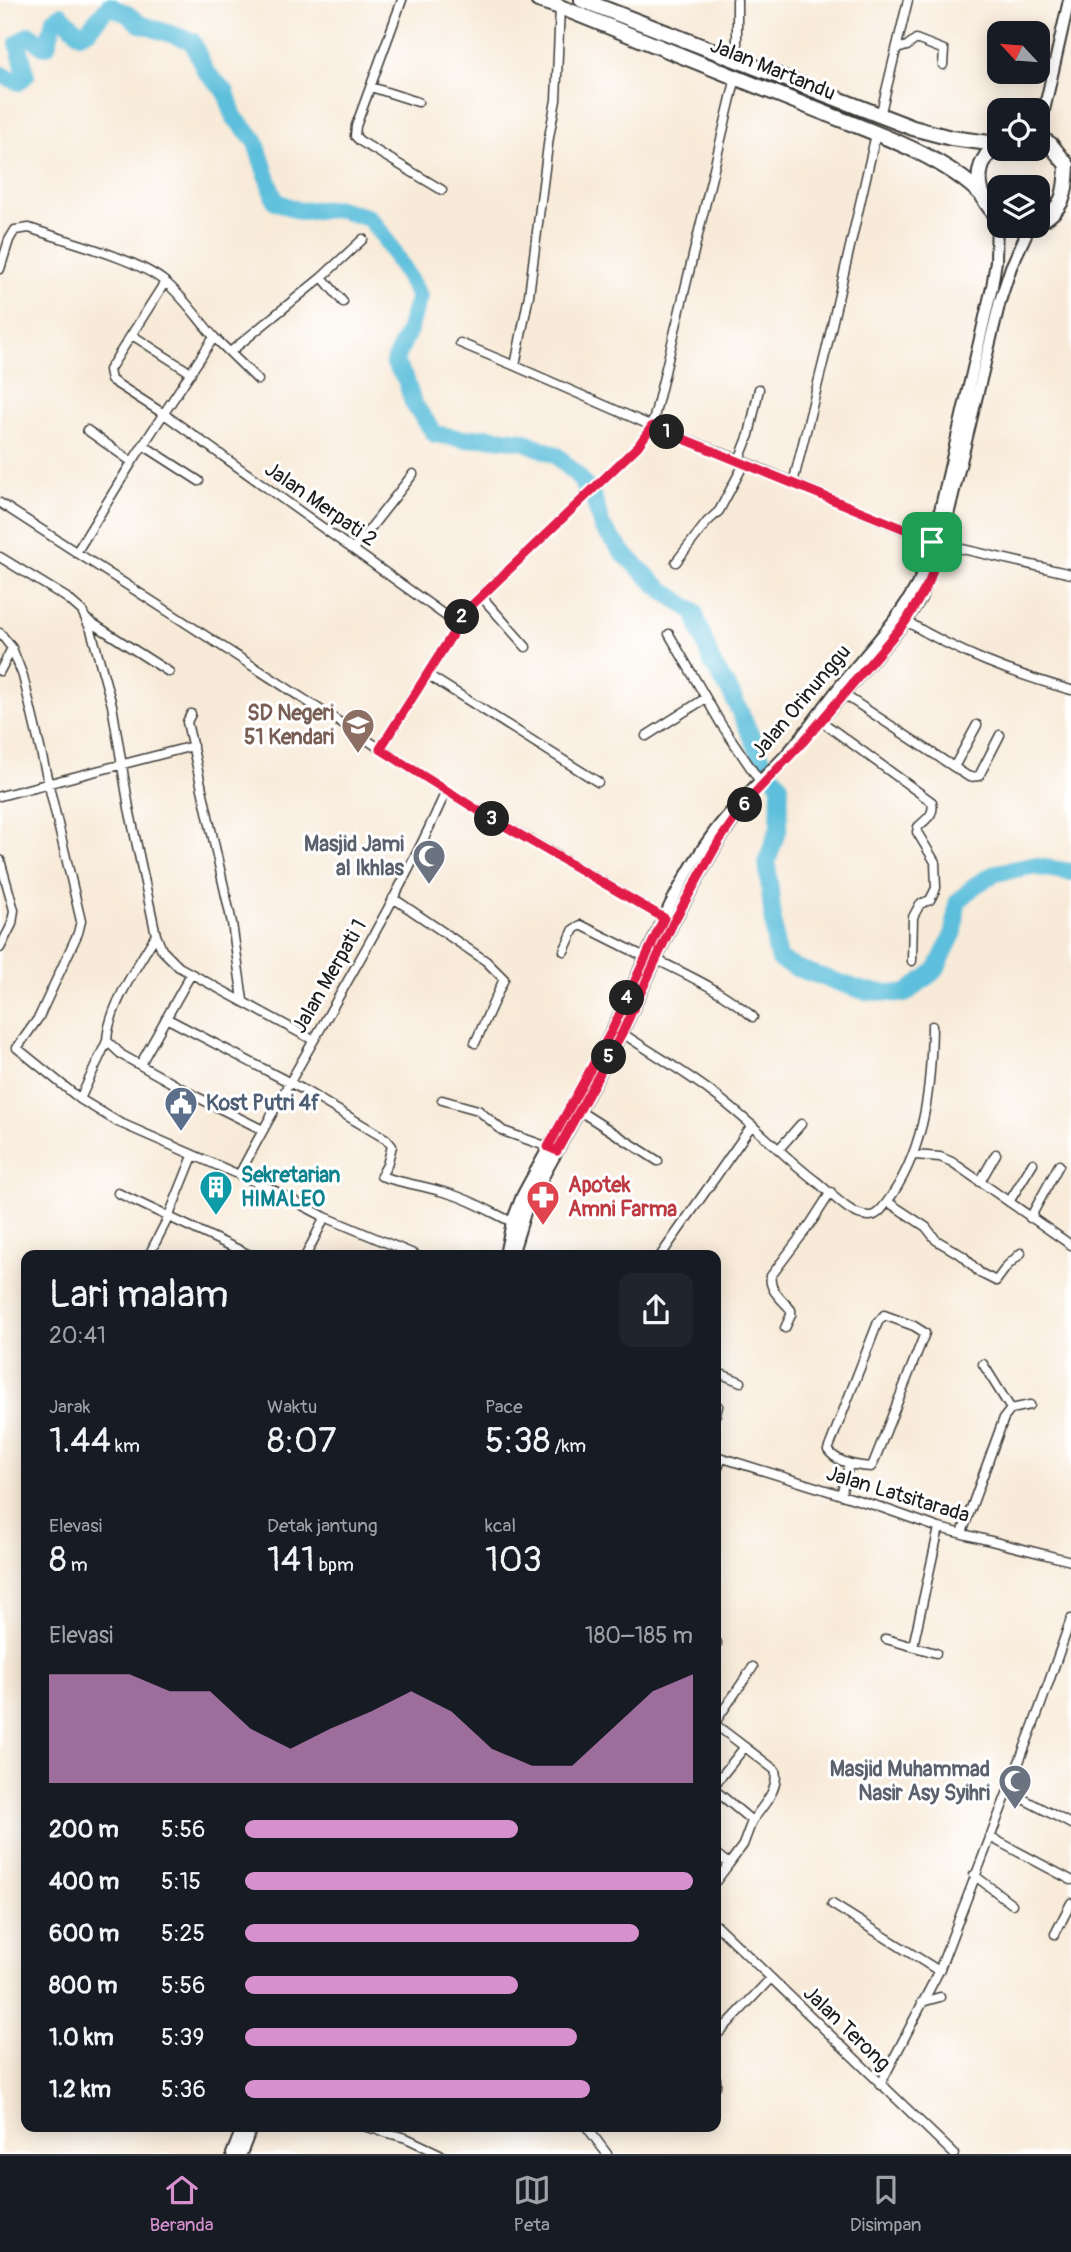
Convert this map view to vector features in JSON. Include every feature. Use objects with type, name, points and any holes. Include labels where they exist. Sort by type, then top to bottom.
[{"type":"highway","name":"Jalan Martandu","points":[[538,0],[736,77],[947,166],[966,179],[987,204]]},
{"type":"highway","name":"Jalan Martandu","points":[[582,0],[880,116],[937,135],[987,142]]},
{"type":"highway","points":[[1050,144],[1069,167],[1064,209]]},
{"type":"highway","points":[[982,195],[979,181],[982,162],[987,156]]},
{"type":"street","points":[[402,0],[356,126],[355,136],[442,190]]},
{"type":"street","points":[[737,0],[737,60]]},
{"type":"street","points":[[880,116],[908,0]]},
{"type":"street","points":[[1047,98],[1069,0]]},
{"type":"street","points":[[516,366],[556,100],[560,7]]},
{"type":"street","points":[[897,49],[916,39],[923,40],[944,50],[943,65]]},
{"type":"street","points":[[380,749],[457,624],[481,596],[638,446],[652,426],[736,77]]},
{"type":"street","points":[[370,86],[418,102]]},
{"type":"street","points":[[793,483],[876,134]]},
{"type":"street","points":[[0,269],[15,230],[29,228],[129,262],[165,282],[214,337],[258,380]]},
{"type":"street","name":"Jalan Orinunggu","points":[[514,1250],[527,1206],[552,1149],[612,1030],[645,957],[719,841],[765,777],[821,721],[906,621],[929,582],[992,287],[997,238]]},
{"type":"street","name":"Jalan Orinunggu","points":[[783,760],[913,596],[937,543],[1000,301],[1024,238]]},
{"type":"street","points":[[230,352],[363,239]]},
{"type":"street","points":[[322,276],[343,302]]},
{"type":"street","points":[[165,282],[132,335],[191,373]]},
{"type":"street","name":"Jalan Merpati 2","points":[[132,335],[108,370],[108,376],[457,624]]},
{"type":"street","points":[[76,553],[214,337]]},
{"type":"street","points":[[460,343],[652,426],[937,543],[1071,574]]},
{"type":"street","points":[[676,562],[719,511],[742,461],[759,389]]},
{"type":"street","points":[[87,430],[132,462]]},
{"type":"street","points":[[143,445],[199,481]]},
{"type":"street","points":[[354,549],[413,474]]},
{"type":"street","points":[[0,503],[446,792],[669,920]]},
{"type":"street","points":[[0,557],[67,598],[82,611],[86,619],[112,705],[156,935],[162,950],[168,958],[191,974],[313,1040]]},
{"type":"street","points":[[481,596],[526,647]]},
{"type":"street","points":[[86,619],[169,672]]},
{"type":"street","points":[[906,621],[959,651],[1022,676],[1071,690]]},
{"type":"street","points":[[0,633],[12,648],[23,676],[80,920],[78,933],[39,1017],[17,1048],[80,1099],[118,1122],[239,1175],[325,1217],[404,1250]]},
{"type":"street","points":[[669,634],[706,698],[765,777]]},
{"type":"street","points":[[0,671],[12,648]]},
{"type":"street","points":[[428,675],[598,782]]},
{"type":"street","points":[[843,694],[969,778],[979,776],[1000,735]]},
{"type":"street","points":[[646,736],[706,698]]},
{"type":"street","points":[[191,713],[187,722],[232,923],[243,1000]]},
{"type":"street","points":[[821,721],[932,802],[934,809],[918,827],[917,832],[935,862],[936,888],[930,900],[917,907],[912,961]]},
{"type":"street","points":[[954,767],[977,726]]},
{"type":"street","points":[[0,796],[192,746]]},
{"type":"street","name":"Jalan Merpati 1","points":[[239,1175],[289,1082],[346,986],[446,792]]},
{"type":"street","points":[[0,860],[14,910],[12,924],[0,948]]},
{"type":"street","points":[[393,898],[485,961],[504,979],[490,1015],[475,1043]]},
{"type":"street","name":"Jalan Orinunggu","points":[[506,1250],[512,1222],[522,1196],[578,1110],[622,1033],[657,960],[669,920]]},
{"type":"street","points":[[564,951],[574,929],[581,925],[645,957]]},
{"type":"street","points":[[80,1099],[107,1041],[108,1028],[121,998],[156,935]]},
{"type":"street","points":[[657,960],[715,988],[753,1017]]},
{"type":"street","points":[[140,1065],[191,974]]},
{"type":"street","points":[[166,1018],[289,1082],[386,1139],[392,1146],[392,1152],[381,1176],[404,1184],[441,1191],[512,1222]]},
{"type":"street","points":[[622,1033],[712,1092],[855,1212],[868,1216],[875,1215],[888,1202],[914,1155],[923,1127],[929,1089],[932,1026]]},
{"type":"street","points":[[107,1041],[122,1055],[263,1130]]},
{"type":"street","points":[[442,1100],[478,1110],[503,1132],[552,1149]]},
{"type":"street","points":[[578,1110],[658,1161]]},
{"type":"street","points":[[779,1149],[801,1124]]},
{"type":"street","points":[[664,1250],[751,1125]]},
{"type":"street","points":[[980,1182],[996,1154]]},
{"type":"street","points":[[914,1155],[946,1159],[1071,1245]]},
{"type":"street","points":[[152,1250],[168,1218],[193,1156]]},
{"type":"street","points":[[1009,1202],[1033,1163]]},
{"type":"street","points":[[1030,1218],[1059,1165]]},
{"type":"street","points":[[785,1328],[791,1310],[769,1283],[771,1276],[831,1192]]},
{"type":"street","points":[[118,1194],[239,1250]]},
{"type":"street","points":[[888,1202],[926,1227],[936,1240],[969,1261],[979,1273],[996,1281],[1021,1253]]},
{"type":"street","points":[[308,1250],[325,1217]]},
{"type":"street","points":[[884,1315],[889,1316],[925,1334],[873,1464],[870,1467],[849,1464],[833,1457],[828,1450],[878,1322],[884,1315]]},
{"type":"street","points":[[983,1364],[1012,1409]]},
{"type":"street","points":[[721,1374],[741,1382]]},
{"type":"street","points":[[962,1533],[1004,1418],[1012,1409],[1030,1405]]},
{"type":"street","name":"Jalan Latsitarada","points":[[721,1458],[939,1528],[1071,1561]]},
{"type":"street","points":[[841,1495],[849,1464]]},
{"type":"street","points":[[913,1646],[939,1528]]},
{"type":"street","points":[[880,2085],[939,1971],[1071,1619]]},
{"type":"street","points":[[886,1639],[936,1653]]},
{"type":"street","points":[[721,1715],[753,1667]]},
{"type":"street","points":[[721,1727],[775,1770],[777,1776],[773,1790],[752,1821],[743,1845],[721,1874]]},
{"type":"street","points":[[721,1777],[744,1748]]},
{"type":"street","points":[[1008,1791],[1071,1824]]},
{"type":"street","points":[[721,1795],[752,1821]]},
{"type":"street","points":[[990,1837],[1071,1880]]},
{"type":"street","points":[[721,1858],[729,1864]]},
{"type":"street","points":[[974,1875],[1012,1904]]},
{"type":"street","points":[[1055,1934],[1071,1903]]},
{"type":"street","points":[[832,1904],[939,1971]]},
{"type":"street","name":"Jalan Terong","points":[[721,1931],[954,2154]]},
{"type":"street","points":[[721,2031],[771,1978]]},
{"type":"street","points":[[922,2002],[940,1997]]},
{"type":"street","points":[[232,2154],[241,2132]]},
{"type":"street","points":[[240,2154],[249,2132]]},
{"type":"street","points":[[384,2132],[406,2138],[440,2154]]},
{"type":"street","points":[[590,2132],[607,2154]]},
{"type":"waterway","points":[[0,74],[19,82],[26,75],[18,43],[30,35],[41,45],[47,46],[54,20],[61,15],[80,34],[88,30],[109,6],[127,14],[140,24],[192,41],[205,71],[226,92],[234,117],[255,140],[275,201],[299,211],[338,209],[369,218],[384,237],[419,296],[408,332],[394,362],[406,380],[413,403],[435,434],[463,439],[487,437],[523,441],[556,455],[578,476],[594,499],[602,527],[626,556],[659,587],[694,612],[712,663],[732,695],[763,761],[780,785],[779,827],[767,861],[776,950],[780,960],[796,968]]},
{"type":"waterway","points":[[796,968],[864,991],[905,994],[936,970],[954,932],[957,903],[974,886],[996,873],[1032,866],[1071,872]]},
{"type":"place","name":"SD Negeri 51 Kendari","points":[[358,755]]},
{"type":"place","name":"Masjid Jami al Ikhlas","points":[[429,886]]},
{"type":"place","name":"Kost Putri 4f","points":[[181,1133]]},
{"type":"place","name":"Sekretarian HIMALEO","points":[[216,1217]]},
{"type":"place","name":"Apotek Amni Farma","points":[[543,1227]]},
{"type":"place","name":"Masjid Muhammad Nasir Asy Syihri","points":[[1015,1811]]},
{"type":"route","points":[[652,426],[745,462],[932,542],[941,544],[929,582],[920,599],[906,621],[803,742],[747,801],[719,841],[673,923],[622,1033],[557,1151],[548,1147],[612,1030],[664,918],[446,792],[380,749],[457,624],[492,584],[638,446],[652,426]]}]
